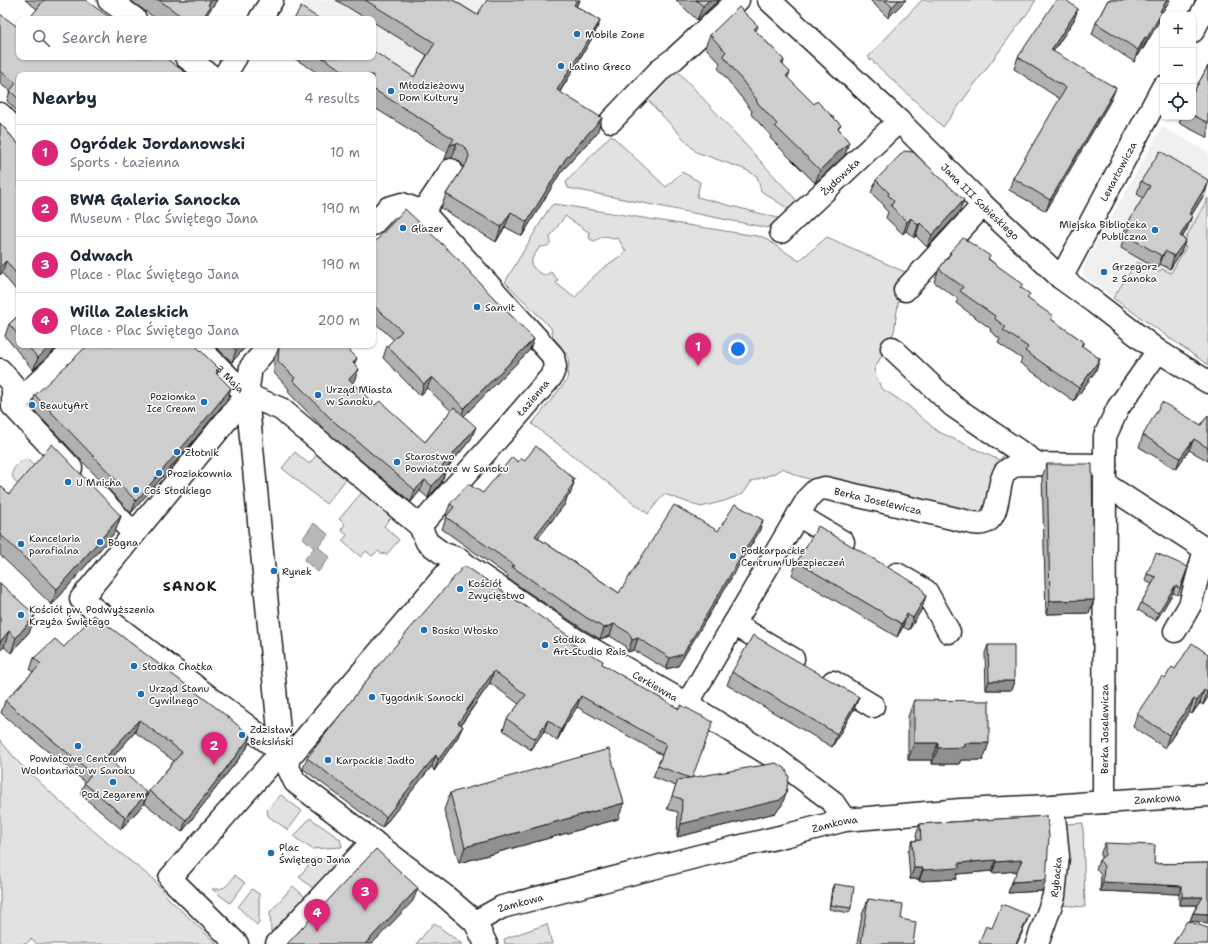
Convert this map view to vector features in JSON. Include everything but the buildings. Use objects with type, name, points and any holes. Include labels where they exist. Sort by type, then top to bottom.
[{"type":"street","points":[[109,0],[131,16]]},
{"type":"street","points":[[262,16],[272,0]]},
{"type":"street","points":[[611,121],[663,67],[674,59],[738,0]]},
{"type":"street","name":"Jana III Sobieskiego","points":[[769,0],[899,121],[983,205],[1061,278],[1158,351],[1208,382]]},
{"type":"street","points":[[1196,24],[1208,2]]},
{"type":"street","points":[[190,60],[206,72]]},
{"type":"street","points":[[227,72],[234,60]]},
{"type":"street","name":"Lenartowicza","points":[[1061,278],[1160,93]]},
{"type":"street","points":[[0,114],[16,130]]},
{"type":"street","name":"Żydowska","points":[[781,232],[899,121]]},
{"type":"street","points":[[376,221],[388,208],[402,204],[423,212],[451,170]]},
{"type":"street","points":[[905,290],[983,205]]},
{"type":"street","name":"Łazienna","points":[[420,526],[537,394],[551,377],[555,367],[553,356],[423,212]]},
{"type":"street","points":[[13,406],[75,348]]},
{"type":"street","name":"3 Maja","points":[[199,348],[247,395]]},
{"type":"street","points":[[267,348],[251,367],[247,395],[283,757],[295,782],[446,896],[475,922],[486,944]]},
{"type":"street","points":[[892,348],[953,406],[1038,464]]},
{"type":"street","name":"Berka Joselewicza","points":[[1104,802],[1104,436],[1118,408],[1158,351]]},
{"type":"street","points":[[0,370],[13,385],[13,406],[134,534]]},
{"type":"street","points":[[237,944],[170,878],[283,757],[459,559],[442,553],[427,542],[420,526],[281,409],[247,395]]},
{"type":"street","points":[[247,395],[81,598],[283,757]]},
{"type":"street","name":"Berka Joselewicza","points":[[803,506],[816,490],[825,488],[982,523],[989,520],[994,513],[1000,486],[1005,472],[1019,464],[1038,464],[1105,475]]},
{"type":"street","points":[[1105,475],[1205,549],[1190,606],[1174,631]]},
{"type":"street","points":[[687,704],[803,506],[859,551]]},
{"type":"street","name":"Cerkiewna","points":[[459,559],[576,640],[687,704],[775,758],[832,801],[845,820]]},
{"type":"street","points":[[879,563],[926,592],[949,632]]},
{"type":"street","points":[[734,624],[874,706]]},
{"type":"street","name":"Zamkowa","points":[[475,922],[502,907],[692,857],[845,820],[961,810],[1053,806],[1208,795]]},
{"type":"street","name":"Rybacka","points":[[1037,944],[1054,896],[1058,856],[1053,806]]},
{"type":"street","points":[[277,944],[373,841]]},
{"type":"shaded area","points":[[304,0],[551,0],[466,125],[376,59],[376,16],[296,16]]},
{"type":"shaded area","points":[[922,0],[1036,0],[943,127],[868,57]]},
{"type":"shaded area","points":[[676,69],[798,202],[788,209],[761,191],[757,176],[744,169],[696,152],[647,99]]},
{"type":"shaded area","points":[[1162,127],[1208,152],[1208,198],[1182,245],[1186,247],[1170,274],[1158,272],[1137,262],[1113,298],[1083,275],[1085,263]]},
{"type":"shaded area","points":[[611,135],[666,187],[682,172],[700,182],[697,197],[778,218],[768,228],[568,188],[566,182]]},
{"type":"shaded area","points":[[1208,198],[1208,365],[1113,298],[1137,262],[1158,272],[1162,269],[1171,273],[1186,247],[1182,245]]},
{"type":"shaded area","points":[[555,204],[763,237],[799,261],[827,237],[905,272],[904,283],[899,297],[894,332],[874,370],[881,388],[906,404],[937,431],[999,460],[1008,451],[1013,453],[985,510],[969,514],[816,481],[795,475],[783,468],[773,474],[752,481],[743,494],[701,507],[664,494],[648,514],[532,424],[567,380],[569,358],[553,337],[551,328],[505,282],[552,205]],"holes":[[[565,216],[590,233],[590,239],[594,241],[605,236],[613,239],[618,238],[626,252],[603,268],[586,284],[575,298],[556,283],[558,280],[551,272],[546,275],[541,274],[531,264],[533,257],[540,247],[550,244],[550,237]]]},
{"type":"shaded area","points":[[295,452],[309,464],[318,453],[347,478],[326,504],[282,468]]},
{"type":"shaded area","points":[[27,459],[38,470],[22,489],[14,480],[12,474],[15,467],[21,461]]},
{"type":"shaded area","points":[[364,490],[393,515],[384,526],[399,540],[386,555],[384,553],[383,555],[378,551],[372,556],[366,551],[361,557],[342,541],[347,535],[341,530],[345,524],[339,519]]},
{"type":"shaded area","points":[[314,523],[329,535],[318,547],[330,557],[318,572],[304,560],[314,548],[303,538]]},
{"type":"shaded area","points":[[0,740],[19,763],[110,845],[153,879],[169,899],[217,944],[37,944],[31,939],[26,944],[0,944]]},
{"type":"shaded area","points":[[281,795],[302,811],[288,830],[268,816],[267,810]]},
{"type":"shaded area","points":[[310,818],[340,839],[342,847],[312,849],[294,837]]},
{"type":"shaded area","points":[[1083,823],[1085,907],[1060,905],[1064,887],[1066,824]]},
{"type":"shaded area","points":[[343,857],[344,861],[315,890],[299,877],[312,861]]},
{"type":"shaded area","points":[[235,875],[245,883],[230,903],[212,889],[224,888]]},
{"type":"shaded area","points":[[293,886],[307,899],[276,932],[271,932],[270,912]]},
{"type":"shaded area","points":[[252,889],[259,894],[259,922],[257,925],[238,907]]},
{"type":"shaded area","points":[[434,923],[462,944],[416,944]]},
{"type":"shaded area","points":[[547,924],[552,944],[505,944],[504,939]]},
{"type":"place","name":"Mobile Zone","points":[[577,34]]},
{"type":"place","name":"Latino Greco","points":[[561,66]]},
{"type":"place","name":"Młodzieżowy Dom Kultury","points":[[391,91]]},
{"type":"place","name":"Glazer","points":[[403,228]]},
{"type":"place","name":"Miejska Biblioteka Publiczna","points":[[1155,230]]},
{"type":"place","name":"Grzegorz z Sanoka","points":[[1104,272]]},
{"type":"place","name":"Sanvit","points":[[477,307]]},
{"type":"place","name":"Ogródek Jordanowski","points":[[698,366]]},
{"type":"place","name":"Urząd Miasta w Sanoku","points":[[318,395]]},
{"type":"place","name":"Poziomka Ice Cream","points":[[204,402]]},
{"type":"place","name":"BeautyArt","points":[[32,405]]},
{"type":"place","name":"Złotnik","points":[[177,452]]},
{"type":"place","name":"Starostwo Powiatowe w Sanoku","points":[[397,462]]},
{"type":"place","name":"Proziakownia","points":[[159,473]]},
{"type":"place","name":"U Mnicha","points":[[68,482]]},
{"type":"place","name":"Coś Słodkiego","points":[[136,490]]},
{"type":"place","name":"Bogna","points":[[100,542]]},
{"type":"place","name":"Kancelaria parafialna","points":[[21,544]]},
{"type":"place","name":"Podkarpackie Centrum Ubezpieczeń","points":[[733,556]]},
{"type":"place","name":"Rynek","points":[[274,571]]},
{"type":"place","name":"Kościół Zwycięstwo","points":[[460,589]]},
{"type":"place","name":"Kościół pw. Podwyższenia Krzyża Świętego","points":[[21,615]]},
{"type":"place","name":"Bosko Włosko","points":[[424,630]]},
{"type":"place","name":"Słodka Art-Studio Rais","points":[[545,645]]},
{"type":"place","name":"Słodka Chatka","points":[[134,666]]},
{"type":"place","name":"Urząd Stanu Cywilnego","points":[[141,694]]},
{"type":"place","name":"Tygodnik Sanocki","points":[[372,697]]},
{"type":"place","name":"Zdzisław Beksiński","points":[[242,735]]},
{"type":"place","name":"Powiatowe Centrum Wolontariatu w Sanoku","points":[[78,746]]},
{"type":"place","name":"Karpackie Jadło","points":[[328,760]]},
{"type":"place","name":"BWA Galeria Sanocka","points":[[214,765]]},
{"type":"place","name":"Pod Zegarem","points":[[113,782]]},
{"type":"place","name":"Plac Świętego Jana","points":[[271,853]]},
{"type":"place","name":"Odwach","points":[[365,911]]},
{"type":"place","name":"Willa Zaleskich","points":[[317,932]]},
{"type":"district","name":"SANOK","points":[[190,586]]}]
